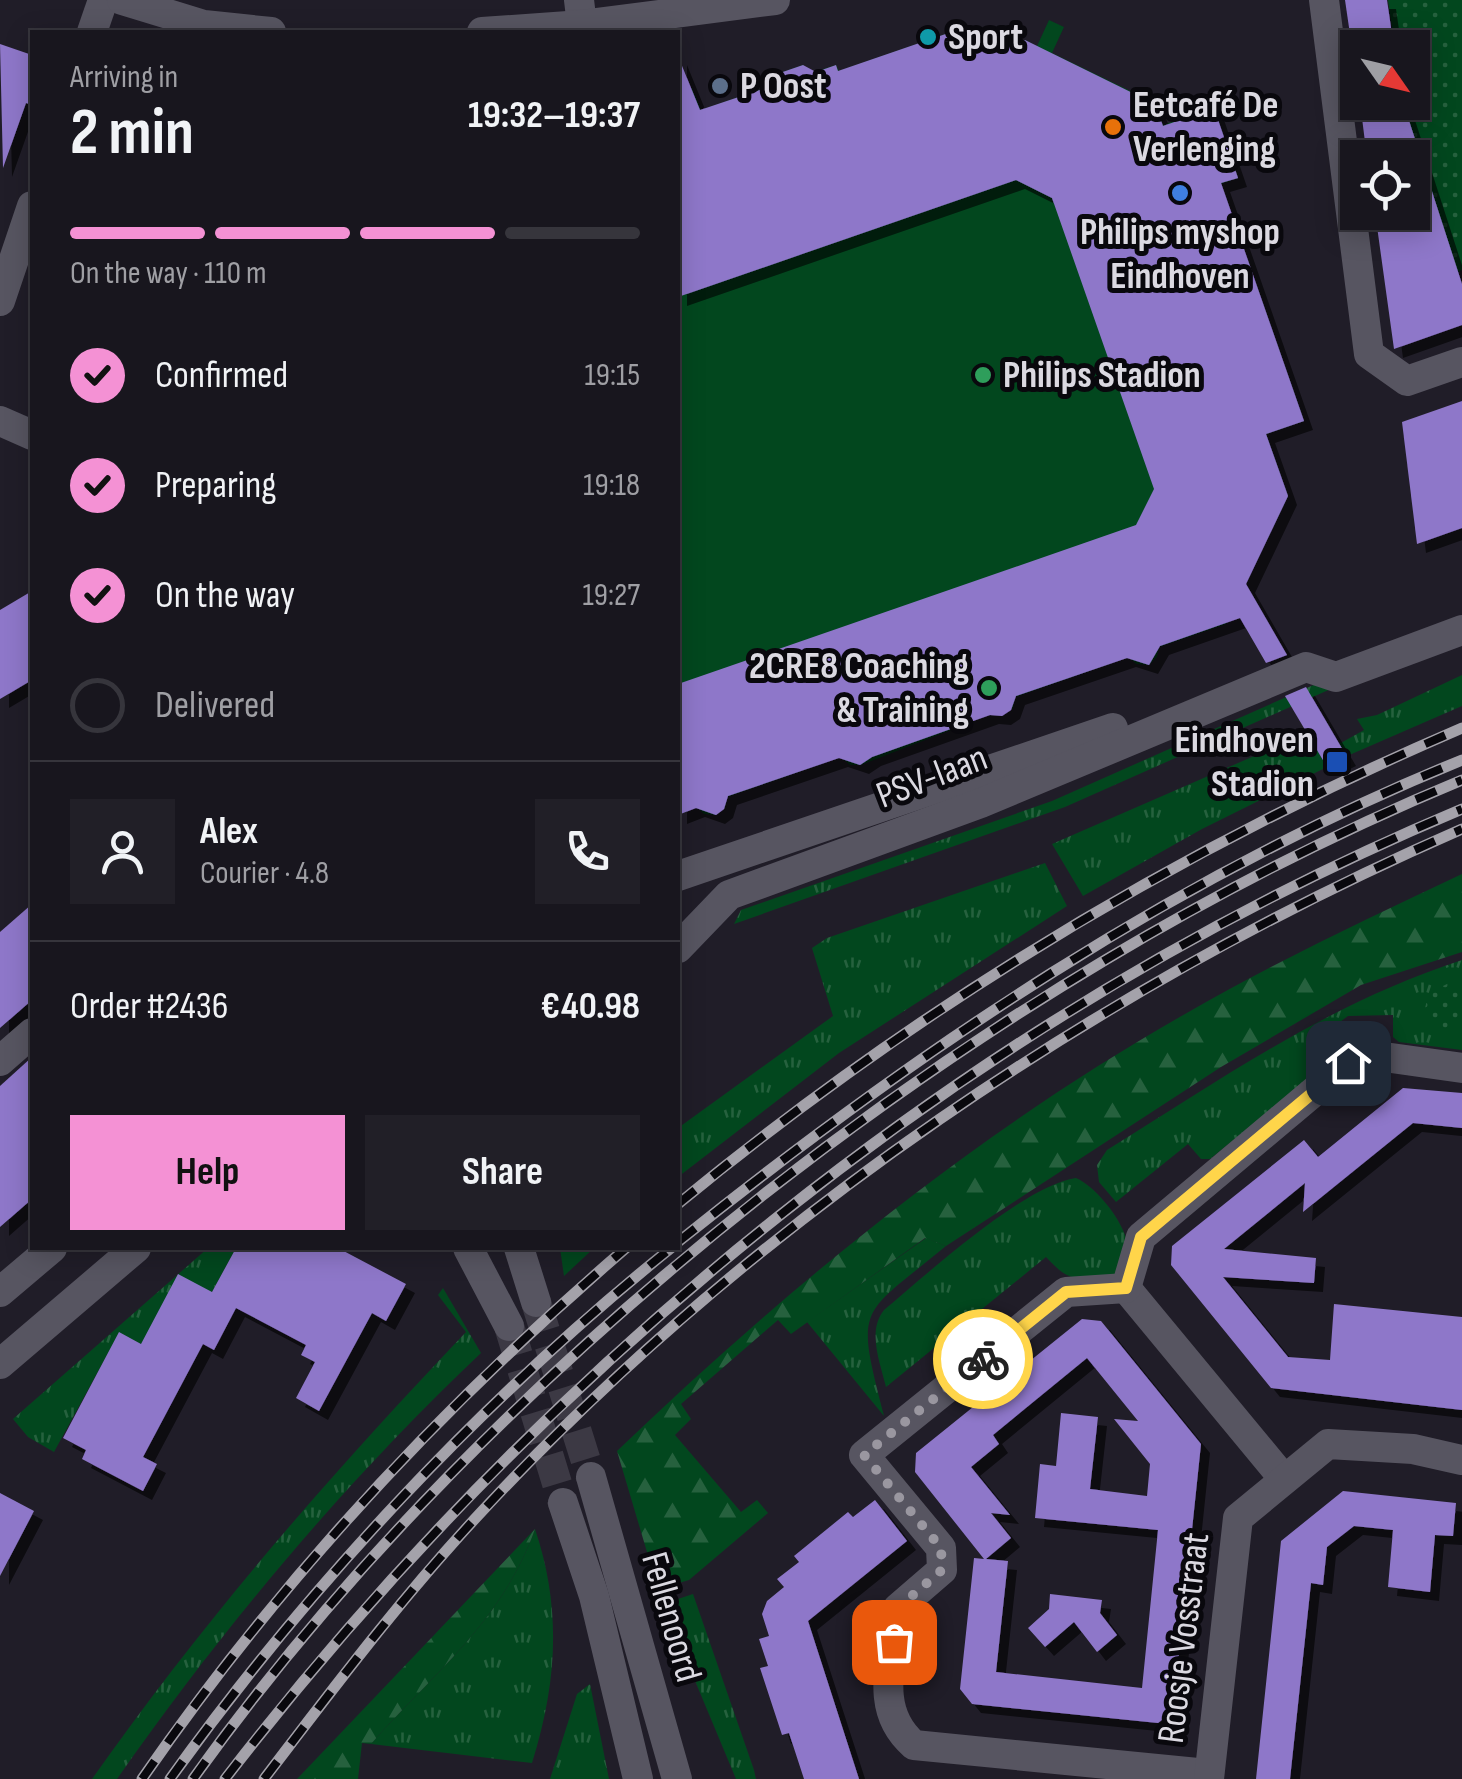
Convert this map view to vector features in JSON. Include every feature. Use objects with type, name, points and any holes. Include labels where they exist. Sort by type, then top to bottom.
[{"type":"street","points":[[93,30],[103,0]]},
{"type":"street","points":[[122,0],[204,25],[252,30]]},
{"type":"street","points":[[492,30],[580,12],[775,0]]},
{"type":"street","points":[[1324,0],[1369,354],[1408,381],[1462,362]]},
{"type":"street","points":[[0,301],[30,212]]},
{"type":"street","name":"PSV-laan","points":[[680,946],[729,894],[981,803],[1306,667],[1336,677],[1462,630]]},
{"type":"street","name":"PSV-laan","points":[[680,875],[1144,717],[1228,700]]},
{"type":"street","points":[[0,1062],[30,1036]]},
{"type":"street","points":[[1126,1288],[1141,1237],[1348,1063],[1376,1056],[1462,1068]]},
{"type":"street","points":[[0,1292],[50,1250]]},
{"type":"street","points":[[0,1364],[134,1250]]},
{"type":"street","points":[[469,1250],[510,1326]]},
{"type":"street","points":[[520,1250],[536,1302]]},
{"type":"street","points":[[1126,1288],[1066,1292],[864,1455],[941,1548],[942,1570],[898,1608],[887,1710],[896,1730],[914,1745],[1208,1777]]},
{"type":"street","points":[[1126,1288],[1284,1479]]},
{"type":"street","name":"Roosje Vosstraat","points":[[1208,1777],[1238,1518],[1328,1444],[1413,1449],[1462,1460]]},
{"type":"street","name":"Fellenoord","points":[[590,1477],[677,1779]]},
{"type":"street","name":"Fellenoord","points":[[563,1504],[594,1596],[638,1779]]},
{"type":"green space","points":[[1388,0],[1462,0],[1462,270],[1458,272],[1430,186],[1430,140],[1415,140],[1409,120],[1430,120],[1430,30],[1392,30]]},
{"type":"green space","name":"Philips Stadion","points":[[1049,20],[1064,27],[1052,53],[1155,103],[1163,125],[1214,108],[1238,178],[1221,184],[1304,421],[1266,434],[1288,496],[1226,624],[1159,647],[1157,657],[1149,665],[1136,664],[1129,657],[1015,697],[1013,708],[1003,715],[972,712],[974,721],[861,765],[850,765],[841,757],[727,797],[725,807],[716,815],[704,814],[697,807],[680,814],[680,92],[692,88],[701,110],[773,85],[771,76],[803,65],[811,73],[836,65],[839,71],[963,28],[968,43],[988,53],[1025,40],[1037,46]]},
{"type":"green space","points":[[1462,675],[1462,706],[1347,756],[1339,744],[1364,730],[1357,719],[1377,715]]},
{"type":"green space","points":[[1327,679],[1333,688],[1065,807],[734,924],[741,910],[1052,801]]},
{"type":"green space","points":[[1307,733],[1327,767],[1202,829],[1083,896],[1052,844]]},
{"type":"green space","points":[[1045,863],[1067,906],[839,1053],[680,1175],[680,1127],[833,1016],[812,948],[827,938]]},
{"type":"green space","points":[[1462,874],[1462,952],[1361,985],[1221,1067],[946,1246],[925,1238],[791,1334],[778,1320],[681,1404],[691,1419],[675,1435],[741,1512],[757,1500],[768,1513],[689,1580],[658,1589],[617,1451],[749,1330],[817,1271],[959,1161],[1108,1060],[1253,976]]},
{"type":"green space","points":[[1462,960],[1462,1050],[1399,1042],[1393,1037],[1393,1015],[1348,1016],[1317,1039],[1329,1055],[1327,1064],[1210,1159],[1201,1159],[1188,1144],[1116,1202],[1099,1182],[1097,1165],[1107,1150],[1236,1069],[1367,998]]},
{"type":"green space","points":[[1449,983],[1462,988],[1462,1026],[1445,1030],[1431,1023],[1425,1008],[1429,993]]},
{"type":"green space","points":[[1076,1178],[1089,1186],[1114,1215],[1124,1232],[1127,1263],[1117,1273],[1081,1278],[1063,1273],[1046,1257],[886,1387],[876,1337],[884,1310],[1003,1214],[1054,1184]]},
{"type":"green space","points":[[926,1238],[946,1246],[881,1302],[868,1332],[884,1416],[807,1322]]},
{"type":"green space","points":[[206,1250],[235,1250],[212,1292],[141,1344],[119,1333],[54,1452],[28,1437],[13,1419]]},
{"type":"green space","points":[[560,1250],[592,1250],[564,1276]]},
{"type":"green space","points":[[443,1288],[481,1353],[382,1452],[288,1557],[200,1666],[117,1779],[92,1779],[271,1548],[466,1332],[438,1295]]},
{"type":"green space","points":[[535,1529],[549,1588],[553,1646],[547,1704],[532,1763],[371,1744],[485,1619],[521,1562]]},
{"type":"green space","points":[[535,1529],[521,1562],[485,1619],[371,1744],[362,1743],[358,1779],[297,1779]]},
{"type":"green space","points":[[693,1594],[756,1779],[736,1779],[663,1604]]},
{"type":"green space","points":[[590,1684],[609,1779],[550,1779],[577,1694]]},
{"type":"building","points":[[1345,0],[1387,0],[1391,30],[1349,30]]},
{"type":"building","points":[[963,28],[966,35],[997,50],[1025,40],[1155,104],[1163,126],[1214,108],[1238,178],[1221,183],[1304,421],[1266,434],[1288,496],[1246,584],[1287,655],[1266,663],[1240,618],[1160,646],[1149,665],[1127,658],[1016,696],[1011,710],[1002,716],[990,715],[872,757],[860,765],[839,758],[728,796],[724,809],[716,815],[696,808],[680,814],[680,683],[1136,525],[1154,489],[1052,198],[1016,180],[680,296],[680,61],[700,110],[774,85],[771,76],[803,65],[816,72],[836,65],[838,71]]},
{"type":"building","points":[[0,44],[30,54],[30,104],[26,103],[3,168]]},
{"type":"building","points":[[1362,120],[1409,120],[1415,140],[1365,140]]},
{"type":"building","points":[[1430,185],[1462,284],[1462,325],[1394,349],[1377,230],[1430,230]]},
{"type":"building","points":[[1462,401],[1462,528],[1417,544],[1402,422]]},
{"type":"building","points":[[30,592],[30,681],[0,699],[0,610]]},
{"type":"building","points":[[1306,687],[1347,757],[1327,767],[1285,696]]},
{"type":"building","points":[[30,906],[30,1002],[0,1028],[0,932]]},
{"type":"building","points":[[30,1059],[30,1201],[0,1227],[0,1086]]},
{"type":"building","points":[[1403,1088],[1462,1093],[1462,1128],[1413,1123],[1303,1212],[1305,1183],[1224,1249],[1316,1258],[1314,1283],[1223,1277],[1288,1357],[1330,1360],[1334,1304],[1462,1317],[1462,1410],[1271,1388],[1171,1265],[1172,1246],[1304,1140],[1318,1157]]},
{"type":"building","points":[[235,1250],[342,1250],[406,1284],[386,1321],[372,1313],[319,1411],[296,1398],[315,1362],[301,1355],[306,1345],[236,1308],[214,1350],[203,1344],[143,1457],[157,1464],[143,1491],[82,1459],[86,1450],[63,1438],[119,1332],[141,1344],[178,1274],[212,1292]]},
{"type":"building","points":[[1082,1319],[1101,1321],[1201,1444],[1173,1711],[1158,1723],[972,1704],[960,1689],[974,1558],[984,1559],[915,1472],[916,1453]],"holes":[[[1087,1358],[1138,1421],[1114,1419],[1150,1464],[1147,1496],[1090,1489],[1098,1417],[1061,1413],[1056,1466],[1040,1464],[1035,1518],[1158,1530],[1142,1688],[996,1672],[1008,1561],[986,1559],[1011,1538],[991,1513],[1010,1515],[971,1467],[999,1444],[993,1435]]]},
{"type":"building","points":[[1343,1491],[1456,1503],[1453,1536],[1435,1535],[1430,1592],[1388,1587],[1393,1530],[1354,1526],[1327,1547],[1323,1585],[1311,1583],[1290,1779],[1256,1779],[1281,1541]]},
{"type":"building","points":[[0,1493],[34,1511],[0,1576]]},
{"type":"building","points":[[875,1500],[907,1541],[808,1621],[859,1779],[804,1779],[789,1733],[782,1735],[760,1668],[768,1666],[759,1639],[769,1636],[762,1614],[767,1601],[784,1587],[777,1579],[799,1562],[794,1556],[848,1512],[853,1517]]},
{"type":"building","points":[[1050,1594],[1102,1600],[1100,1613],[1117,1635],[1097,1652],[1074,1622],[1045,1647],[1028,1628],[1049,1609]]},
{"type":"tunnel","points":[[536,1302],[591,1477]]},
{"type":"tunnel","points":[[509,1326],[563,1503]]},
{"type":"railway","points":[[680,1202],[861,1064],[1053,938],[1253,826],[1462,728]]},
{"type":"railway","points":[[680,1240],[861,1102],[1052,972],[1252,857],[1462,760]]},
{"type":"railway","points":[[193,1779],[314,1624],[450,1474],[600,1331],[762,1196],[931,1072],[1106,960],[1284,862],[1462,780]]},
{"type":"railway","points":[[225,1779],[351,1626],[486,1480],[629,1343],[781,1214],[941,1096],[1108,988],[1282,892],[1462,809]]},
{"type":"railway","points":[[264,1779],[399,1607],[485,1508],[589,1403],[700,1303],[817,1208],[939,1119],[1066,1037],[1196,961],[1328,891],[1462,829]]},
{"type":"railway","points":[[142,1779],[250,1634],[367,1498],[493,1369],[624,1250]]},
{"type":"railway","points":[[170,1779],[281,1635],[402,1497],[533,1367],[669,1250]]},
{"type":"way so far","points":[[894,1642],[898,1608],[942,1570],[941,1548],[864,1455],[983,1359]]},
{"type":"place","name":"Sport","points":[[928,37]]},
{"type":"place","name":"P Oost","points":[[720,86]]},
{"type":"place","name":"Eetcafé De Verlenging","points":[[1113,127]]},
{"type":"place","name":"Philips myshop Eindhoven","points":[[1180,193]]},
{"type":"place","name":"Philips Stadion","points":[[983,375]]},
{"type":"place","name":"2CRE8 Coaching & Training","points":[[989,688]]},
{"type":"place","name":"Eindhoven Stadion","points":[[1337,762]]},
{"type":"route","points":[[983,1359],[1066,1292],[1126,1288],[1141,1237],[1348,1063]]}]
